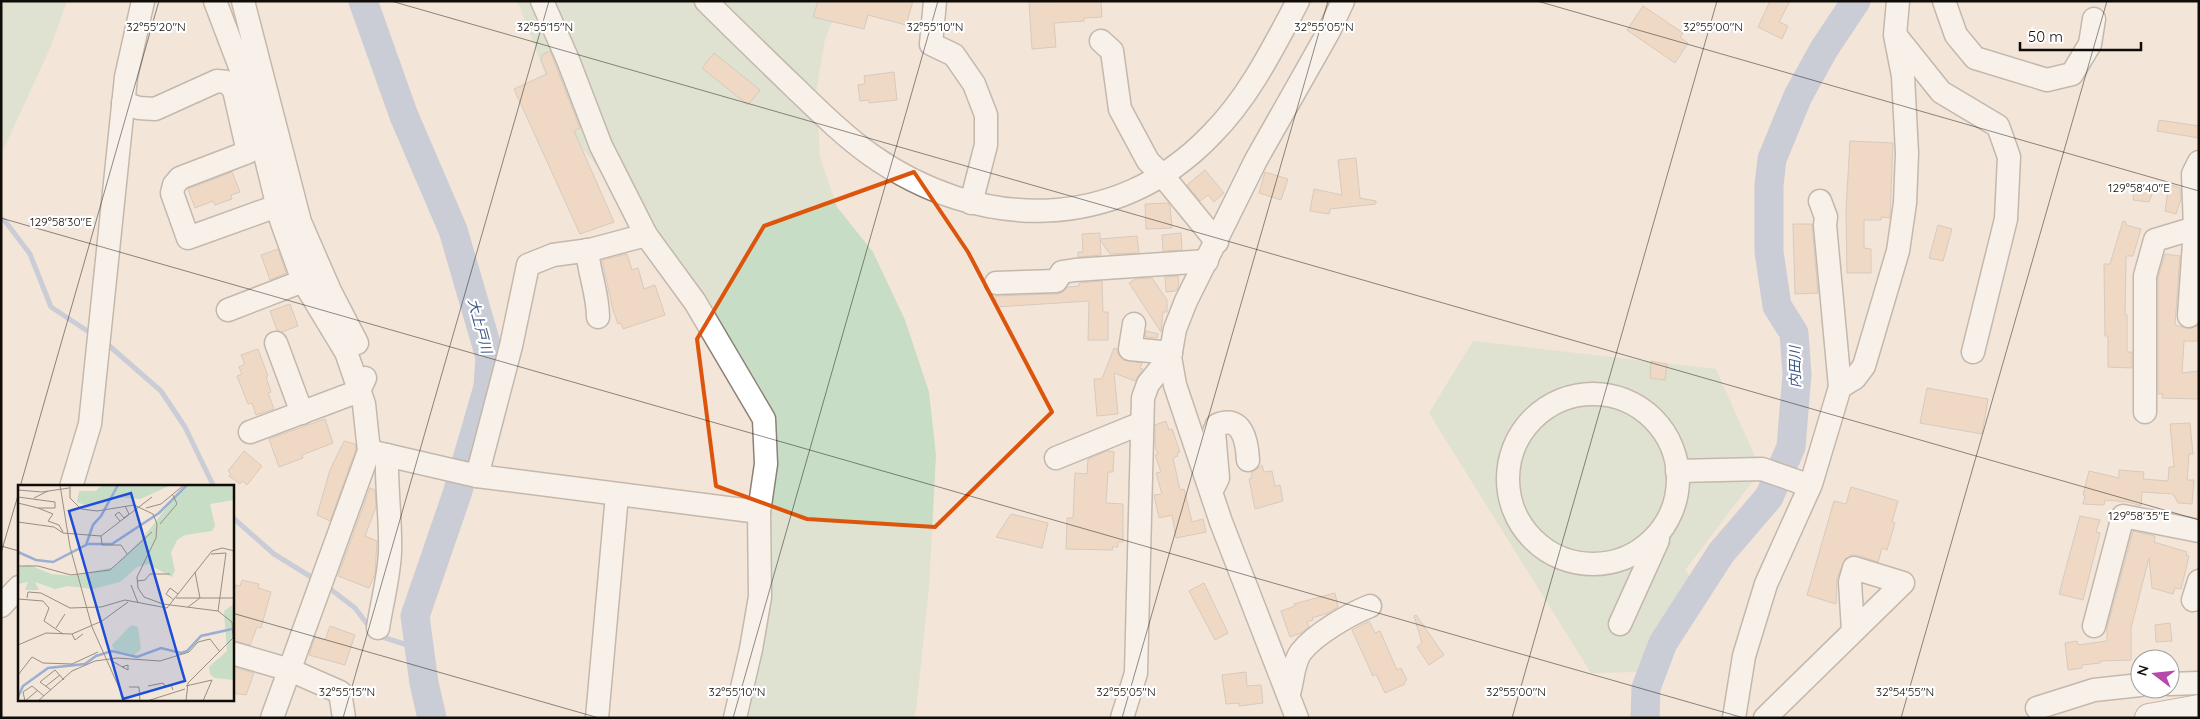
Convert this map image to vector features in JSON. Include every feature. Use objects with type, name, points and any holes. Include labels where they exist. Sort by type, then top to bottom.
[{"type":"highway","points":[[2149,718],[2199,709]]},
{"type":"street","points":[[71,485],[90,424],[126,76],[143,1]]},
{"type":"street","points":[[215,1],[250,93],[278,206],[303,281],[346,352],[378,453],[386,484],[390,551],[387,581],[378,628]]},
{"type":"street","points":[[243,1],[289,171],[300,222],[330,291],[359,347],[366,367],[366,376],[359,392],[250,432]]},
{"type":"street","points":[[542,1],[568,60],[601,146],[646,235],[695,302],[764,419],[766,464],[759,512],[760,597],[751,649],[734,718]]},
{"type":"street","points":[[706,1],[825,117],[871,155],[931,189],[971,203],[1001,209],[1051,212],[1112,199],[1163,176],[1188,157],[1212,135],[1244,97],[1298,1]]},
{"type":"street","points":[[935,1],[931,44],[954,55],[974,84],[986,115],[986,145],[971,203]]},
{"type":"street","points":[[1297,718],[1211,491],[1176,386],[1171,355],[1175,329],[1186,301],[1256,160],[1329,31],[1343,1]]},
{"type":"street","points":[[1840,387],[1856,378],[1864,366],[1899,241],[1905,203],[1907,153],[1904,76],[1895,35],[1898,1]]},
{"type":"street","points":[[1944,1],[1956,35],[1976,58],[2047,80],[2072,74],[2090,44],[2094,19]]},
{"type":"street","points":[[1895,35],[1941,92],[1998,126],[2008,157],[2006,219],[1973,352]]},
{"type":"street","points":[[1101,41],[1112,51],[1120,109],[1148,161],[1163,176],[1212,252]]},
{"type":"street","points":[[124,104],[139,108],[155,109],[217,81],[227,82],[234,90],[248,152],[180,178],[174,185],[172,193],[188,238],[278,206]]},
{"type":"street","points":[[2189,316],[2195,228],[2193,174],[2199,162]]},
{"type":"street","points":[[1734,718],[1744,656],[1766,584],[1840,387],[1824,225],[1826,217],[1820,201]]},
{"type":"street","points":[[2146,412],[2136,380],[2145,276],[2155,240],[2195,228]]},
{"type":"street","points":[[477,476],[511,346],[528,265],[554,255],[587,250],[646,235]]},
{"type":"street","points":[[587,250],[588,262],[598,301],[598,317]]},
{"type":"street","points":[[996,282],[1056,281],[1062,272],[1212,252]]},
{"type":"street","points":[[228,310],[303,281]]},
{"type":"street","points":[[1134,324],[1130,349],[1171,355]]},
{"type":"street","points":[[276,343],[302,413]]},
{"type":"street","points":[[1122,718],[1136,673],[1143,398],[1148,384],[1171,355]]},
{"type":"street","points":[[1611,394],[1626,398],[1666,431],[1674,442],[1677,471],[1678,498],[1674,514],[1642,552],[1628,559],[1574,564],[1560,560],[1520,526],[1513,515],[1508,460],[1512,445],[1548,403],[1558,398],[1611,394]]},
{"type":"street","points":[[1056,458],[1142,423]]},
{"type":"street","points":[[1211,491],[1218,478],[1214,432],[1217,426],[1223,423],[1232,423],[1239,426],[1245,437],[1248,460]]},
{"type":"street","points":[[378,453],[477,476],[759,512]]},
{"type":"street","points":[[272,718],[325,571],[378,453]]},
{"type":"street","points":[[1677,471],[1762,469],[1804,485]]},
{"type":"street","points":[[597,718],[617,495]]},
{"type":"street","points":[[2094,626],[2114,515],[2199,531]]},
{"type":"street","points":[[1620,624],[1666,524]]},
{"type":"street","points":[[1,606],[18,588]]},
{"type":"street","points":[[1289,694],[1296,664],[1301,652],[1334,625],[1370,606]]},
{"type":"street","points":[[1765,718],[1853,631]]},
{"type":"street","points":[[234,654],[290,670],[340,692],[344,718]]},
{"type":"street","points":[[2180,684],[2199,683]]},
{"type":"street","points":[[2036,708],[2094,690],[2130,686]]},
{"type":"highlighted area","points":[[914,172],[968,252],[1052,412],[935,527],[807,519],[716,486],[697,339],[764,226]]},
{"type":"green space","points":[[1,1],[67,1],[51,46],[1,155]]},
{"type":"green space","points":[[516,1],[841,1],[825,39],[816,92],[820,157],[837,207],[873,252],[905,320],[929,392],[936,455],[929,588],[914,718],[740,718],[756,497],[752,415],[637,217],[575,139],[545,74],[520,7]]},
{"type":"green space","points":[[1473,341],[1716,369],[1758,463],[1753,481],[1685,570],[1692,578],[1639,672],[1591,673],[1429,413]]},
{"type":"building","points":[[818,1],[913,1],[906,25],[868,15],[864,29],[813,17]]},
{"type":"building","points":[[1101,1],[1102,17],[1084,18],[1084,21],[1054,23],[1056,47],[1032,49],[1029,2]]},
{"type":"building","points":[[1770,1],[1790,1],[1779,22],[1788,26],[1782,39],[1758,27]]},
{"type":"building","points":[[1643,6],[1683,33],[1680,37],[1688,43],[1675,63],[1627,30]]},
{"type":"building","points":[[550,51],[580,128],[574,131],[614,222],[580,234],[514,89],[547,74],[541,60],[542,55]]},
{"type":"building","points":[[714,53],[760,90],[748,105],[702,68]]},
{"type":"building","points":[[894,72],[897,100],[869,103],[869,100],[860,101],[858,85],[865,84],[864,76]]},
{"type":"building","points":[[2159,120],[2199,126],[2199,138],[2157,131]]},
{"type":"building","points":[[1850,141],[1893,143],[1890,218],[1881,217],[1881,220],[1864,220],[1864,248],[1871,249],[1871,273],[1847,273],[1846,210]]},
{"type":"building","points":[[1356,158],[1360,198],[1376,201],[1376,204],[1330,209],[1329,214],[1310,211],[1314,189],[1342,195],[1338,160]]},
{"type":"building","points":[[1205,170],[1224,193],[1214,202],[1208,195],[1200,201],[1187,185]]},
{"type":"building","points":[[232,172],[240,192],[231,195],[232,199],[215,205],[213,201],[195,208],[188,189]]},
{"type":"building","points":[[1265,172],[1288,179],[1281,200],[1259,193]]},
{"type":"building","points":[[2169,184],[2180,188],[2181,199],[2176,214],[2165,211]]},
{"type":"building","points":[[2134,186],[2154,189],[2149,202],[2133,200]]},
{"type":"building","points":[[1168,203],[1170,206],[1172,228],[1146,229],[1145,204]]},
{"type":"building","points":[[2123,221],[2126,222],[2126,225],[2141,229],[2133,256],[2126,256],[2125,315],[2127,315],[2127,352],[2132,352],[2132,368],[2108,367],[2108,336],[2105,336],[2104,264],[2110,264]]},
{"type":"building","points":[[1793,224],[1812,224],[1818,293],[1795,294]]},
{"type":"building","points":[[1938,225],[1952,229],[1943,261],[1929,258]]},
{"type":"building","points":[[1100,233],[1100,239],[1137,236],[1139,253],[1110,254],[1100,240],[1101,255],[1078,257],[1078,252],[1083,252],[1082,234]]},
{"type":"building","points":[[1181,233],[1182,250],[1163,251],[1162,235]]},
{"type":"building","points":[[278,249],[286,273],[270,280],[261,255]]},
{"type":"building","points":[[627,254],[632,270],[638,268],[644,289],[655,285],[665,315],[623,329],[621,323],[618,324],[613,310],[602,260]]},
{"type":"building","points":[[2165,254],[2180,256],[2175,325],[2189,329],[2199,325],[2199,341],[2184,341],[2182,373],[2199,371],[2199,399],[2162,398],[2163,394],[2158,394],[2158,278]]},
{"type":"building","points":[[1178,276],[1179,286],[1176,291],[1166,292],[1165,277]]},
{"type":"building","points":[[1152,278],[1167,300],[1167,312],[1163,312],[1161,332],[1129,283],[1135,279]]},
{"type":"building","points":[[1102,281],[1103,312],[1108,312],[1108,340],[1088,340],[1089,301],[996,307],[995,296],[1056,294],[1063,292],[1068,287],[1079,286],[1079,283]]},
{"type":"building","points":[[290,304],[298,326],[282,332],[277,330],[270,311]]},
{"type":"building","points":[[1146,331],[1158,334],[1157,338],[1145,337]]},
{"type":"building","points":[[1114,348],[1117,349],[1118,354],[1123,360],[1142,363],[1140,368],[1143,369],[1135,381],[1114,373],[1118,414],[1097,416],[1094,379],[1102,379]]},
{"type":"building","points":[[258,349],[268,376],[266,377],[271,392],[268,393],[274,409],[256,415],[252,403],[248,404],[237,376],[242,374],[239,367],[245,364],[241,355]]},
{"type":"building","points":[[1651,361],[1667,364],[1665,380],[1650,378]]},
{"type":"building","points":[[1927,388],[1988,399],[1982,434],[1920,423]]},
{"type":"building","points":[[325,419],[333,443],[302,455],[303,458],[279,467],[269,439]]},
{"type":"building","points":[[1166,421],[1169,430],[1172,429],[1180,452],[1177,453],[1178,456],[1173,458],[1180,490],[1184,489],[1192,522],[1203,519],[1206,532],[1176,538],[1172,515],[1159,518],[1154,495],[1162,494],[1156,473],[1161,472],[1155,455],[1158,454],[1155,447],[1155,425]]},
{"type":"building","points":[[2190,423],[2193,454],[2189,454],[2187,480],[2194,480],[2192,504],[2178,503],[2173,494],[2142,492],[2141,506],[2128,502],[2105,500],[2104,505],[2083,504],[2085,496],[2083,495],[2089,471],[2119,478],[2119,470],[2144,472],[2143,479],[2168,481],[2169,467],[2174,467],[2170,424]]},
{"type":"building","points":[[344,441],[355,444],[356,449],[330,521],[317,515],[330,470]]},
{"type":"building","points":[[244,451],[262,466],[247,485],[242,481],[240,484],[229,476],[231,474],[228,471]]},
{"type":"building","points":[[1107,451],[1114,452],[1113,472],[1108,472],[1106,503],[1123,504],[1123,542],[1118,542],[1118,547],[1112,547],[1113,550],[1066,549],[1067,518],[1073,518],[1075,473],[1087,474],[1088,459]]},
{"type":"building","points":[[1262,465],[1264,472],[1272,471],[1275,486],[1280,485],[1283,501],[1255,509],[1249,479],[1252,478],[1251,473]]},
{"type":"building","points":[[1851,487],[1898,501],[1892,522],[1895,523],[1887,550],[1882,548],[1878,562],[1857,555],[1851,555],[1845,559],[1837,578],[1836,604],[1807,595],[1834,501],[1846,504]]},
{"type":"building","points":[[370,488],[375,490],[376,507],[365,536],[377,541],[375,574],[369,588],[338,576]]},
{"type":"building","points":[[1011,514],[1048,523],[1042,548],[996,537]]},
{"type":"building","points":[[2080,516],[2100,520],[2096,532],[2100,533],[2083,600],[2059,594]]},
{"type":"building","points":[[2133,531],[2155,536],[2154,542],[2187,552],[2186,555],[2189,556],[2181,589],[2175,588],[2173,594],[2152,588],[2149,558],[2131,628],[2130,660],[2100,661],[2100,663],[2082,665],[2082,668],[2068,670],[2065,643],[2077,641],[2078,645],[2107,641],[2107,628]]},
{"type":"building","points":[[242,580],[259,584],[258,588],[271,592],[261,628],[257,627],[250,645],[234,641],[234,590],[236,585],[240,586]]},
{"type":"building","points":[[1204,583],[1228,633],[1215,640],[1189,591]]},
{"type":"building","points":[[1335,593],[1338,607],[1328,613],[1312,618],[1313,620],[1307,622],[1309,627],[1301,633],[1290,637],[1281,611],[1295,606],[1294,604]]},
{"type":"building","points":[[1416,615],[1444,655],[1429,665],[1417,647],[1422,643],[1414,616]]},
{"type":"building","points":[[1369,621],[1375,633],[1380,631],[1397,670],[1401,668],[1407,680],[1404,682],[1405,684],[1385,693],[1376,674],[1373,676],[1352,630]]},
{"type":"building","points":[[2170,623],[2172,641],[2156,642],[2155,625]]},
{"type":"building","points":[[330,626],[355,635],[345,665],[309,655],[315,637],[325,640]]},
{"type":"building","points":[[234,668],[254,673],[246,695],[234,693]]},
{"type":"building","points":[[1246,672],[1247,686],[1261,685],[1263,703],[1239,706],[1239,703],[1226,704],[1222,675]]},
{"type":"waterway","name":"大上戸川","points":[[363,1],[404,116],[453,230],[490,357],[488,387],[457,494],[415,616],[424,683],[432,718]]},
{"type":"waterway","name":"内田川","points":[[1645,718],[1646,688],[1663,643],[1721,553],[1769,497],[1791,447],[1797,374],[1794,333],[1777,306],[1769,252],[1769,185],[1772,159],[1798,96],[1824,49],[1856,1]]},
{"type":"waterway","points":[[1,219],[5,221],[30,254],[51,307],[92,334]]},
{"type":"waterway","points":[[106,343],[161,391],[185,427],[213,485]]},
{"type":"waterway","points":[[234,519],[274,554],[316,580]]},
{"type":"waterway","points":[[325,585],[355,608],[371,629]]},
{"type":"waterway","points":[[379,636],[420,649]]}]
